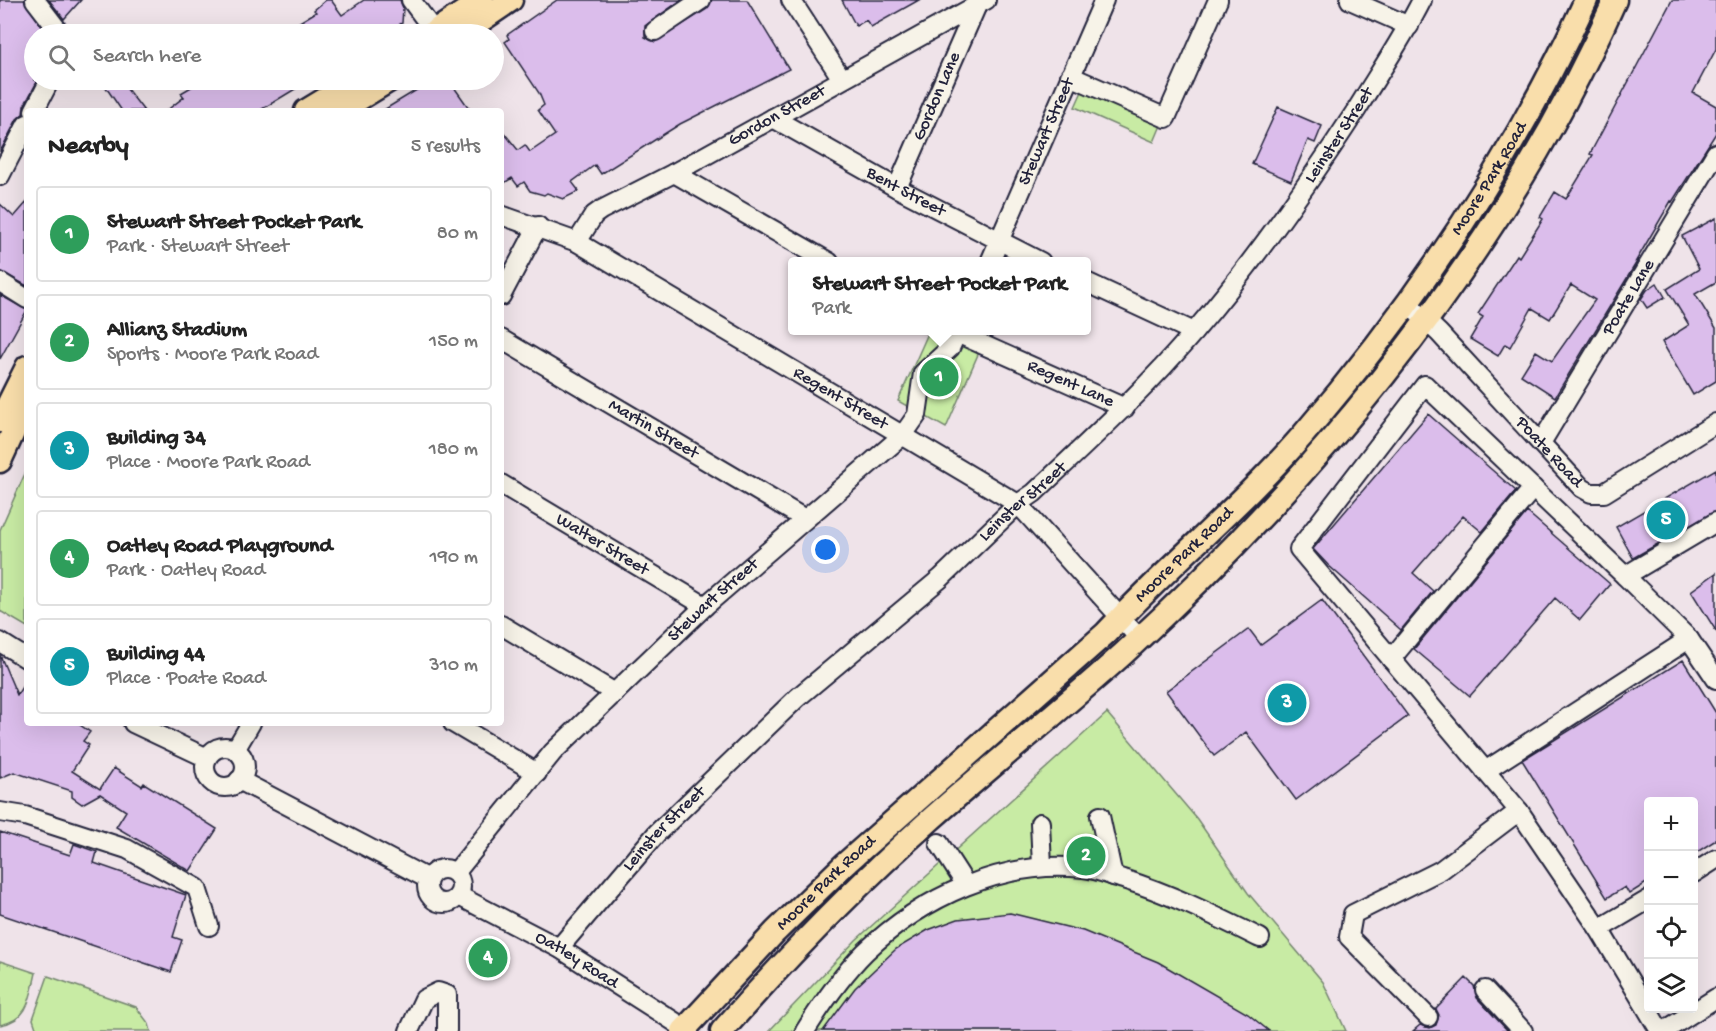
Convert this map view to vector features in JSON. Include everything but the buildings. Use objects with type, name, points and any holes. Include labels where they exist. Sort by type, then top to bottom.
[{"type":"main road","points":[[448,24],[482,0]]},
{"type":"main road","points":[[476,24],[511,0]]},
{"type":"main road","name":"Moore Park Road","points":[[686,1030],[775,932],[845,864],[1120,618],[1192,550],[1301,437],[1407,303],[1495,171],[1544,87],[1587,0]]},
{"type":"main road","name":"Moore Park Road","points":[[722,1031],[797,947],[876,869],[1138,638],[1246,532],[1325,447],[1375,387],[1425,319],[1531,161],[1580,74],[1614,0]]},
{"type":"main road","points":[[311,108],[341,90]]},
{"type":"main road","points":[[344,108],[374,90]]},
{"type":"main road","points":[[0,421],[24,373]]},
{"type":"main road","points":[[2,449],[24,408]]},
{"type":"street","points":[[35,0],[53,24]]},
{"type":"street","points":[[411,0],[427,24]]},
{"type":"street","points":[[655,31],[701,0]]},
{"type":"street","points":[[790,0],[842,79]]},
{"type":"street","name":"Stewart Street","points":[[992,257],[1104,0]]},
{"type":"street","points":[[1070,76],[1166,118],[1218,0]]},
{"type":"street","points":[[1350,0],[1409,26]]},
{"type":"street","name":"Leinster Street","points":[[559,948],[657,833],[797,698],[942,578],[1018,504],[1035,494],[1125,408],[1194,332],[1265,244],[1333,146],[1409,26],[1422,0]]},
{"type":"street","name":"Gordon Street","points":[[577,242],[594,214],[674,173],[982,3]]},
{"type":"street","name":"Gordon Lane","points":[[897,188],[982,3]]},
{"type":"street","points":[[36,108],[45,90]]},
{"type":"street","name":"Bent Street","points":[[773,118],[897,188],[998,242],[1032,257]]},
{"type":"street","points":[[0,176],[24,130]]},
{"type":"street","name":"Poate Lane","points":[[1541,443],[1716,153]]},
{"type":"street","points":[[674,173],[822,257]]},
{"type":"street","name":"Regent Street","points":[[504,216],[538,226],[577,242],[1018,504],[1138,638]]},
{"type":"street","points":[[504,290],[538,226]]},
{"type":"street","points":[[0,282],[24,296]]},
{"type":"street","points":[[1091,284],[1194,332]]},
{"type":"street","name":"Poate Road","points":[[1407,303],[1425,319],[1582,488],[1591,493],[1604,493],[1716,423]]},
{"type":"street","name":"Stewart Street","points":[[456,872],[554,752],[705,606],[903,435],[917,415],[923,373],[950,348],[954,335]]},
{"type":"street","name":"Regent Lane","points":[[962,335],[1125,408]]},
{"type":"street","name":"Martin Street","points":[[504,341],[805,519]]},
{"type":"street","points":[[1716,679],[1689,639],[1425,385],[1299,549],[1519,811],[1599,929],[1662,1031],[1716,998]]},
{"type":"street","name":"Walter Street","points":[[504,486],[705,606]]},
{"type":"street","points":[[1391,659],[1533,488]]},
{"type":"street","points":[[1625,576],[1716,522]]},
{"type":"street","points":[[504,627],[615,693]]},
{"type":"street","points":[[1485,771],[1689,639]]},
{"type":"street","points":[[0,642],[24,658]]},
{"type":"street","points":[[139,726],[207,758]]},
{"type":"street","points":[[235,750],[249,726]]},
{"type":"street","points":[[458,726],[537,772]]},
{"type":"street","points":[[222,747],[235,750],[244,764],[239,780],[229,786],[216,785],[205,771],[207,758],[222,747]]},
{"type":"street","points":[[239,780],[428,879]]},
{"type":"street","points":[[1428,1017],[1348,937],[1353,914],[1441,870],[1519,811]]},
{"type":"street","points":[[0,812],[25,816],[127,849],[197,888],[209,926]]},
{"type":"street","points":[[1100,816],[1113,876]]},
{"type":"street","points":[[1040,823],[1042,866]]},
{"type":"street","points":[[939,843],[966,885]]},
{"type":"street","points":[[1698,870],[1716,859]]},
{"type":"street","points":[[805,1031],[865,952],[916,912],[966,885],[1042,866],[1086,868],[1158,890],[1260,938]]},
{"type":"street","points":[[450,869],[456,872],[461,881],[459,896],[447,903],[436,901],[428,892],[428,879],[438,870],[450,869]]},
{"type":"street","name":"Oatley Road","points":[[459,896],[559,948],[686,1030]]},
{"type":"street","points":[[1599,929],[1644,902]]},
{"type":"street","points":[[1485,990],[1523,1031]]},
{"type":"street","points":[[409,1031],[424,999],[438,992],[447,995],[447,1031]]},
{"type":"green space","points":[[1084,87],[1162,123],[1154,142],[1075,107]]},
{"type":"green space","points":[[927,335],[944,335],[979,352],[946,428],[898,401]]},
{"type":"green space","points":[[24,476],[24,625],[0,611],[0,530]]},
{"type":"green space","points":[[1107,713],[1197,819],[1248,893],[1323,982],[1346,1031],[769,1031],[856,940]]},
{"type":"green space","points":[[0,961],[36,973],[30,999],[23,1013],[10,1022],[0,1025]]},
{"type":"green space","points":[[48,976],[136,1007],[149,1024],[151,1031],[37,1031],[33,1019]]},
{"type":"place","name":"Stewart Street Pocket Park","points":[[939,377]]},
{"type":"place","name":"Building 44","points":[[1666,520]]},
{"type":"place","name":"Building 34","points":[[1287,703]]},
{"type":"place","name":"Allianz Stadium","points":[[1086,856]]},
{"type":"place","name":"Oatley Road Playground","points":[[488,958]]}]
